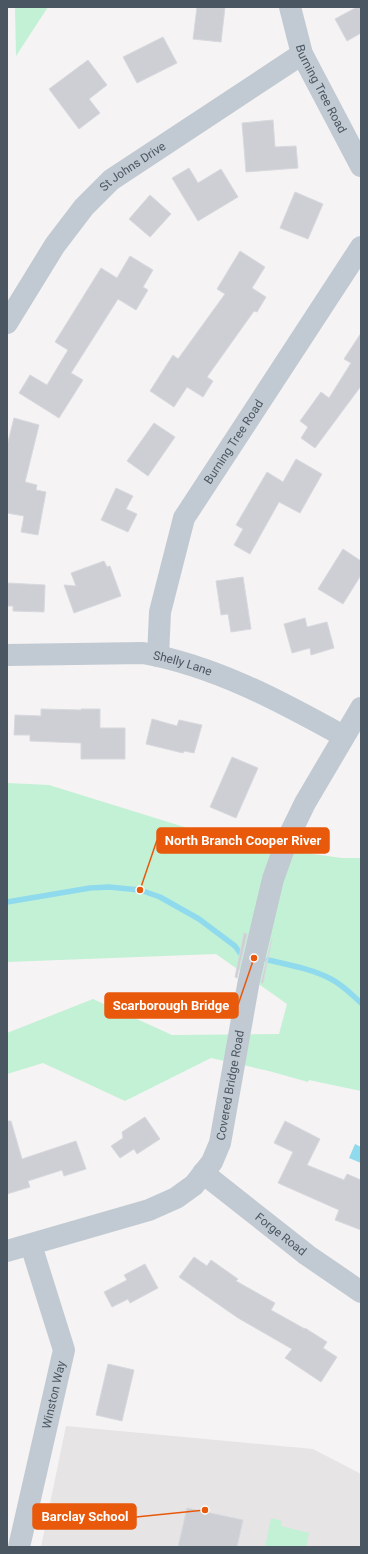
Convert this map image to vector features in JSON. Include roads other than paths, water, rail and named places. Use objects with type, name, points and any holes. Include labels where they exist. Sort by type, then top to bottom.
[{"type":"street","name":"Burning Tree Road","points":[[290,7],[302,54],[361,166]]},
{"type":"street","name":"St Johns Drive","points":[[7,323],[55,245],[84,207],[111,180],[302,54]]},
{"type":"street","name":"Burning Tree Road","points":[[158,656],[160,612],[184,518],[361,247]]},
{"type":"street","name":"Shelly Lane","points":[[7,655],[143,653],[158,656],[228,679],[283,703],[343,736]]},
{"type":"street","name":"Covered Bridge Road","points":[[7,1251],[149,1210],[176,1198],[194,1185],[212,1162],[220,1143],[249,980],[273,879],[287,840],[304,803],[361,708]]},
{"type":"street","name":"Forge Road","points":[[203,1173],[307,1255],[361,1292]]},
{"type":"street","name":"Winston Way","points":[[19,1547],[64,1350],[31,1245]]},
{"type":"water","points":[[355,1144],[361,1147],[361,1163],[349,1158]]},
{"type":"waterway","points":[[7,902],[90,888],[109,887],[140,890],[160,897],[199,919],[235,946],[240,953]]},
{"type":"waterway","points":[[268,960],[300,968],[331,979],[347,990],[361,1003]]},
{"type":"place","name":"North Branch Cooper River","points":[[140,890]]},
{"type":"place","name":"Scarborough Bridge","points":[[254,958]]},
{"type":"place","name":"Barclay School","points":[[205,1510]]}]
